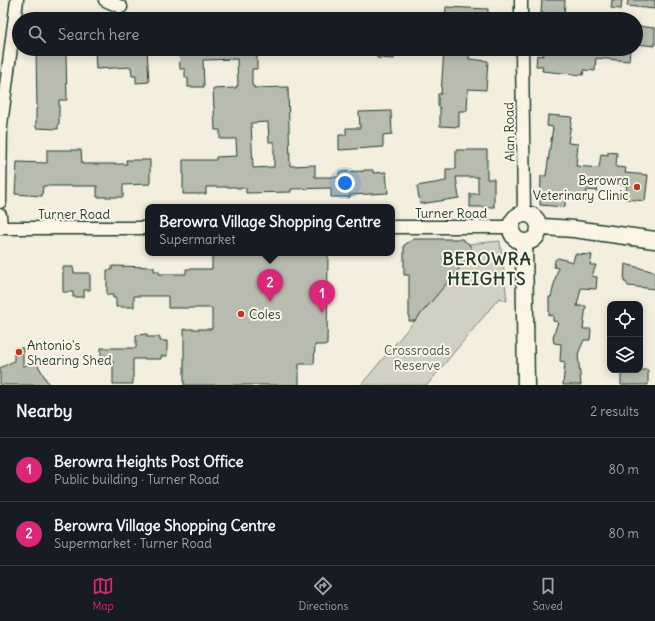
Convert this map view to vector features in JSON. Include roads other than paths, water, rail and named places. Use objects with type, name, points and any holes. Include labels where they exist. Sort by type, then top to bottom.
[{"type":"main road","points":[[524,214],[532,216],[536,219],[539,228],[532,240],[524,242],[515,239],[512,236],[510,227],[513,220],[524,214]]},
{"type":"main road","points":[[539,228],[574,229],[655,240]]},
{"type":"main road","points":[[524,242],[526,385]]},
{"type":"street","points":[[15,12],[17,0]]},
{"type":"street","points":[[105,0],[121,7]]},
{"type":"street","points":[[521,0],[522,12]]},
{"type":"street","points":[[0,202],[1,125],[12,39]]},
{"type":"street","name":"Alan Road","points":[[522,56],[524,214]]},
{"type":"street","points":[[0,215],[0,228]]},
{"type":"street","name":"Turner Road","points":[[395,227],[510,227]]},
{"type":"street","name":"Turner Road","points":[[0,228],[145,228]]},
{"type":"place","name":"Berowra Veterinary Clinic","points":[[637,187]]},
{"type":"place","name":"Berowra Village Shopping Centre","points":[[270,302]]},
{"type":"place","name":"Berowra Heights Post Office","points":[[322,313]]},
{"type":"place","name":"Coles","points":[[241,314]]},
{"type":"place","name":"Antonio's Shearing Shed","points":[[19,352]]},
{"type":"district","name":"BEROWRA HEIGHTS","points":[[487,269]]},
{"type":"park label","name":"Crossroads Reserve","points":[[417,358]]}]
